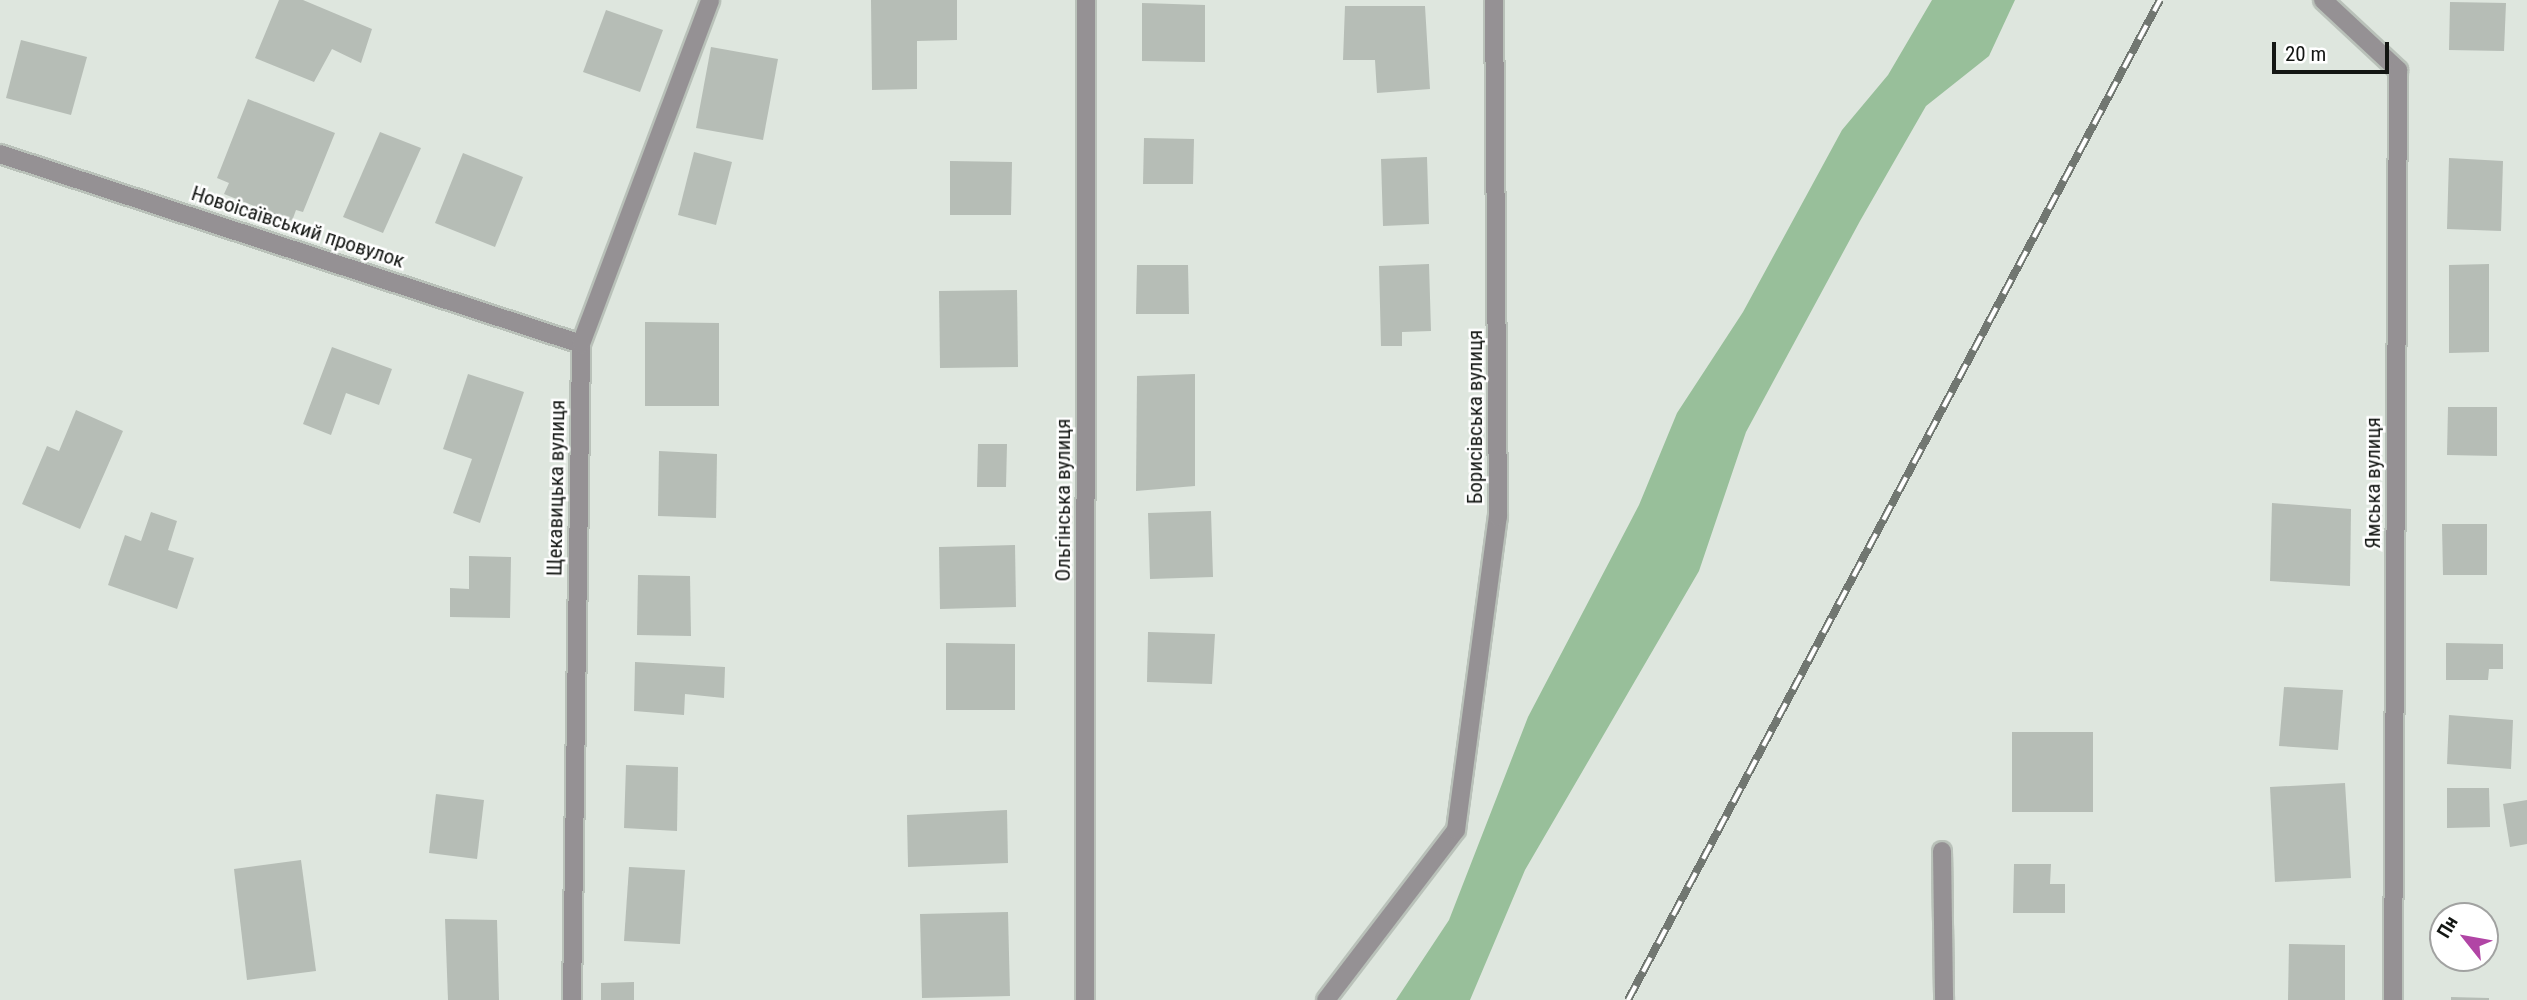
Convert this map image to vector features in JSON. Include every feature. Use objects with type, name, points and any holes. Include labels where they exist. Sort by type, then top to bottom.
[{"type":"street","name":"Щекавицька вулиця","points":[[572,1000],[581,344],[710,0]]},
{"type":"street","name":"Ольгінська вулиця","points":[[1085,1000],[1086,0]]},
{"type":"street","name":"Борисівська вулиця","points":[[1326,1000],[1456,830],[1498,517],[1494,0]]},
{"type":"street","name":"Ямська вулиця","points":[[2323,0],[2342,24],[2398,70],[2393,1000]]},
{"type":"street","name":"Новоісаївський провулок","points":[[0,154],[581,344]]},
{"type":"street","points":[[1942,851],[1944,1000]]},
{"type":"green space","points":[[1932,0],[2015,0],[1989,56],[1926,106],[1860,221],[1746,432],[1699,571],[1525,870],[1470,1000],[1396,1000],[1449,920],[1528,717],[1639,505],[1677,413],[1743,312],[1842,130],[1888,75]]},
{"type":"building","points":[[279,0],[303,0],[372,29],[361,63],[332,49],[314,82],[255,58]]},
{"type":"building","points":[[871,0],[957,0],[957,40],[917,41],[917,89],[872,90]]},
{"type":"building","points":[[2450,2],[2506,3],[2504,51],[2449,50]]},
{"type":"building","points":[[1142,3],[1205,5],[1205,62],[1142,61]]},
{"type":"building","points":[[1345,6],[1425,6],[1430,89],[1377,93],[1375,60],[1343,60]]},
{"type":"building","points":[[606,10],[663,30],[640,92],[583,72]]},
{"type":"building","points":[[21,40],[87,57],[71,115],[6,98]]},
{"type":"building","points":[[711,47],[778,59],[763,140],[696,128]]},
{"type":"building","points":[[248,99],[335,133],[303,212],[296,210],[292,221],[224,194],[229,183],[217,178]]},
{"type":"building","points":[[380,132],[421,148],[383,233],[343,217]]},
{"type":"building","points":[[1144,138],[1194,139],[1193,184],[1143,184]]},
{"type":"building","points":[[694,152],[732,162],[716,225],[678,215]]},
{"type":"building","points":[[463,153],[523,177],[495,247],[435,223]]},
{"type":"building","points":[[1427,157],[1429,224],[1383,226],[1381,159]]},
{"type":"building","points":[[2449,158],[2503,161],[2501,231],[2447,229]]},
{"type":"building","points":[[950,161],[1012,162],[1011,215],[950,215]]},
{"type":"building","points":[[1429,264],[1431,331],[1402,332],[1402,346],[1381,346],[1379,266]]},
{"type":"building","points":[[2489,264],[2489,352],[2449,353],[2449,265]]},
{"type":"building","points":[[1137,265],[1188,265],[1189,314],[1136,314]]},
{"type":"building","points":[[1017,290],[1018,367],[940,368],[939,291]]},
{"type":"building","points":[[645,322],[719,323],[719,406],[645,406]]},
{"type":"building","points":[[332,347],[392,369],[379,405],[346,393],[331,435],[303,424]]},
{"type":"building","points":[[468,374],[524,392],[480,523],[453,513],[472,459],[443,449]]},
{"type":"building","points":[[1195,374],[1195,486],[1136,491],[1137,376]]},
{"type":"building","points":[[2448,407],[2497,407],[2497,456],[2447,455]]},
{"type":"building","points":[[76,410],[123,431],[80,529],[22,504],[47,446],[59,451]]},
{"type":"building","points":[[978,444],[1007,444],[1006,487],[977,487]]},
{"type":"building","points":[[659,451],[717,454],[716,518],[658,516]]},
{"type":"building","points":[[2272,503],[2351,509],[2350,586],[2270,581]]},
{"type":"building","points":[[1211,511],[1213,577],[1150,579],[1148,513]]},
{"type":"building","points":[[151,512],[177,521],[168,550],[194,558],[177,609],[108,585],[125,535],[141,541]]},
{"type":"building","points":[[2442,524],[2487,524],[2487,575],[2443,575]]},
{"type":"building","points":[[1015,545],[1016,607],[940,609],[939,547]]},
{"type":"building","points":[[469,556],[511,557],[510,618],[450,617],[450,588],[469,589]]},
{"type":"building","points":[[638,575],[690,576],[691,636],[637,635]]},
{"type":"building","points":[[1148,632],[1215,634],[1212,684],[1147,682]]},
{"type":"building","points":[[946,643],[1015,644],[1015,710],[946,710]]},
{"type":"building","points":[[2446,643],[2503,644],[2503,669],[2489,669],[2488,680],[2446,680]]},
{"type":"building","points":[[635,662],[725,667],[724,698],[685,694],[684,715],[634,711]]},
{"type":"building","points":[[2284,687],[2343,690],[2338,750],[2279,746]]},
{"type":"building","points":[[2449,715],[2513,720],[2511,769],[2447,764]]},
{"type":"building","points":[[2012,732],[2093,732],[2093,812],[2012,812]]},
{"type":"building","points":[[626,765],[678,767],[677,831],[624,828]]},
{"type":"building","points":[[2345,783],[2351,878],[2275,882],[2270,787]]},
{"type":"building","points":[[2447,788],[2489,788],[2490,827],[2447,828]]},
{"type":"building","points":[[436,794],[484,800],[477,859],[429,853]]},
{"type":"building","points":[[2527,800],[2527,844],[2510,847],[2503,804]]},
{"type":"building","points":[[1007,810],[1008,863],[908,867],[907,815]]},
{"type":"building","points":[[301,860],[316,971],[247,980],[234,869]]},
{"type":"building","points":[[2014,864],[2051,864],[2050,884],[2065,884],[2065,913],[2013,913]]},
{"type":"building","points":[[629,867],[685,870],[680,944],[624,941]]},
{"type":"building","points":[[1008,912],[1010,996],[922,998],[920,914]]},
{"type":"building","points":[[445,919],[497,920],[499,1000],[448,1000]]},
{"type":"building","points":[[2289,944],[2345,945],[2345,1000],[2288,1000]]},
{"type":"building","points":[[634,982],[634,1000],[601,1000],[601,983]]},
{"type":"building","points":[[2451,997],[2489,998],[2489,1000],[2451,1000]]},
{"type":"railway","points":[[1628,1000],[2160,0]]}]
